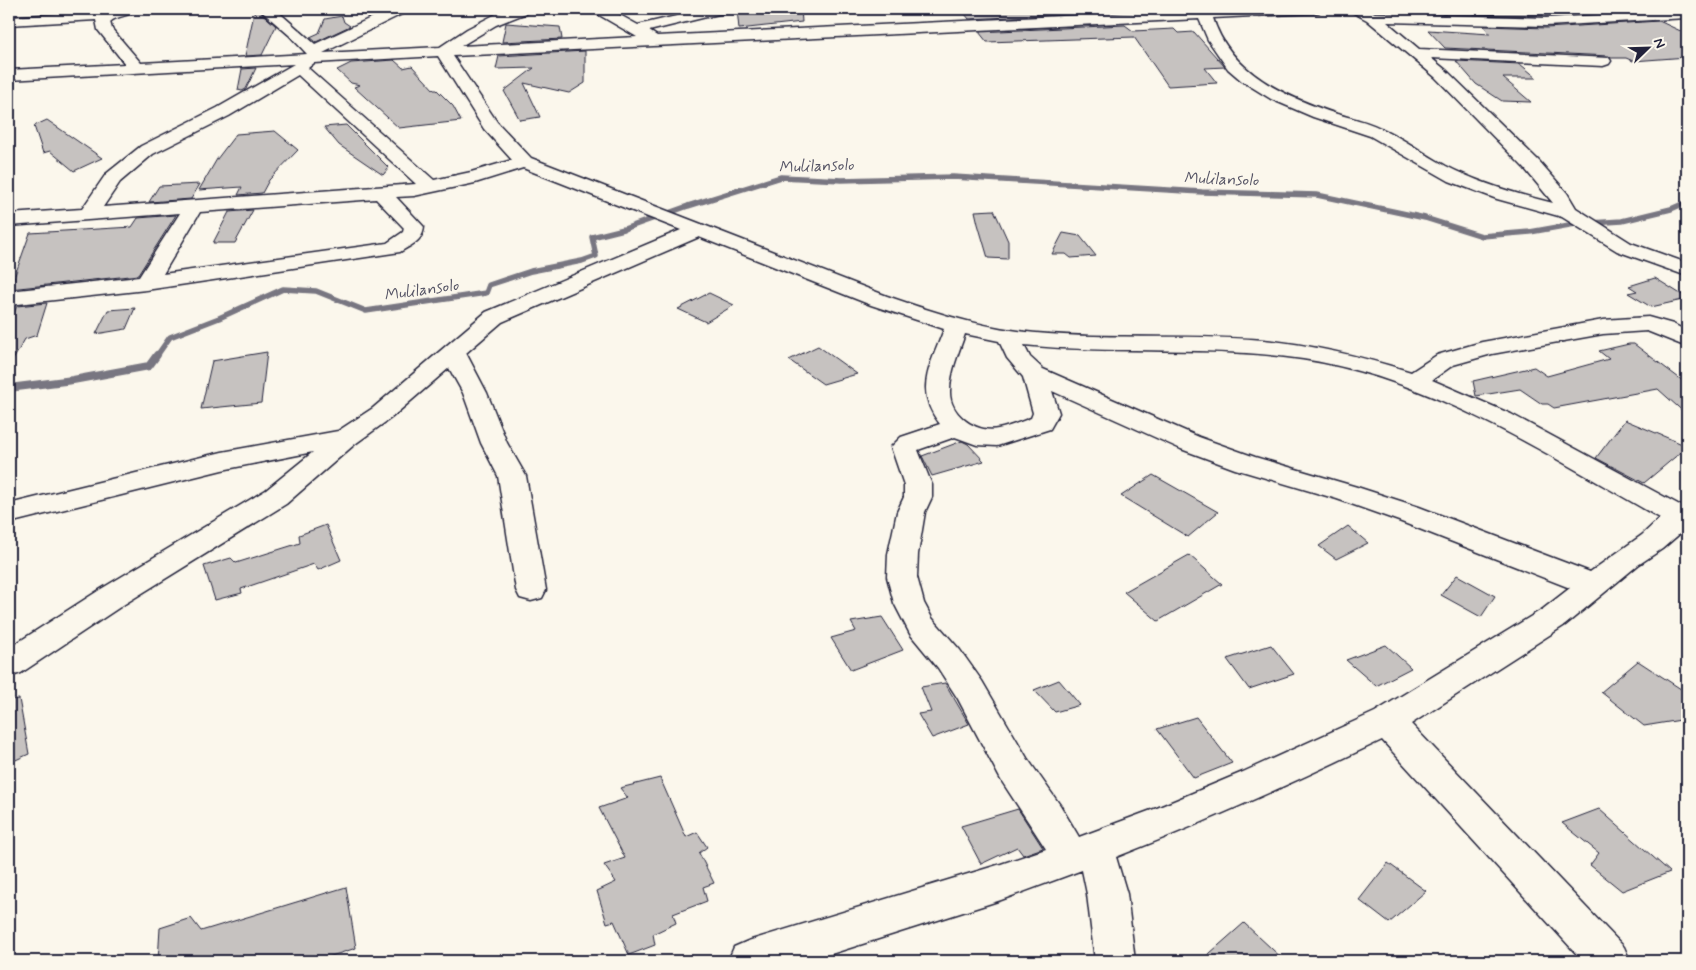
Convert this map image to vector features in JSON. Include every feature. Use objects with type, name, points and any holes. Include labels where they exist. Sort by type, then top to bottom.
[{"type":"street","points":[[9,21],[109,15],[129,9]]},
{"type":"street","points":[[266,9],[310,60],[430,187]]},
{"type":"street","points":[[88,214],[113,178],[146,150],[223,112],[401,9]]},
{"type":"street","points":[[443,52],[467,33],[494,19],[524,9]]},
{"type":"street","points":[[599,9],[656,41]]},
{"type":"street","points":[[619,42],[637,30],[722,9]]},
{"type":"street","points":[[9,75],[619,42],[912,29],[1149,12],[1204,14],[1234,10],[1314,9]]},
{"type":"street","points":[[1365,13],[1417,53],[1532,165],[1577,219]]},
{"type":"street","points":[[1365,13],[1546,22],[1687,14]]},
{"type":"street","points":[[1204,14],[1208,28],[1230,61],[1246,78],[1264,88],[1330,117],[1366,128],[1442,171],[1577,219],[1624,247],[1687,270]]},
{"type":"street","points":[[109,15],[103,20],[105,30],[136,68]]},
{"type":"street","points":[[902,16],[912,29]]},
{"type":"street","points":[[443,52],[490,125],[524,162],[842,286],[957,325],[1009,337],[1093,343],[1198,344],[1302,352],[1348,361],[1392,373],[1447,394],[1537,439],[1684,519],[1628,558],[1554,617],[1387,722],[1170,820],[1083,853],[1001,882],[748,961]]},
{"type":"street","points":[[1417,53],[1603,61]]},
{"type":"street","points":[[9,220],[430,187],[475,178],[524,162]]},
{"type":"street","points":[[9,298],[146,283],[393,248],[413,235],[414,227],[380,192]]},
{"type":"street","points":[[146,283],[194,206]]},
{"type":"street","points":[[9,664],[112,597],[276,497],[299,480],[346,438],[382,413],[494,316],[697,230]]},
{"type":"street","points":[[1414,381],[1445,360],[1490,347],[1603,327],[1648,324],[1665,329],[1687,340]]},
{"type":"street","points":[[957,325],[937,390],[938,402],[948,419],[968,435],[984,440],[1000,438],[1041,423],[1046,413],[1034,374]]},
{"type":"street","points":[[1009,337],[1016,356],[1022,365],[1034,374],[1190,443],[1245,463],[1347,492],[1409,514],[1593,586]]},
{"type":"street","points":[[453,352],[475,393],[494,442],[512,476],[531,590]]},
{"type":"street","points":[[958,427],[910,443],[904,447],[918,486],[918,497],[911,512],[902,577],[909,603],[922,626],[949,659],[970,690],[1014,769],[1047,816],[1083,853],[1107,894],[1115,961]]},
{"type":"street","points":[[9,513],[222,461],[346,438]]},
{"type":"street","points":[[1387,722],[1610,961]]},
{"type":"building","points":[[255,9],[276,26],[262,55],[245,56]]},
{"type":"building","points":[[737,9],[801,9],[802,22],[739,29]]},
{"type":"building","points":[[961,9],[1107,9],[1111,12],[969,19]]},
{"type":"building","points":[[1469,9],[1508,9],[1586,14],[1546,16],[1474,14]]},
{"type":"building","points":[[1581,9],[1629,9],[1634,11],[1589,14]]},
{"type":"building","points":[[342,16],[344,22],[350,26],[316,42],[310,37],[319,33],[325,19]]},
{"type":"building","points":[[1659,21],[1687,34],[1687,57],[1633,61],[1626,58],[1611,58],[1609,56],[1445,48],[1428,30],[1490,34],[1484,26],[1546,28]]},
{"type":"building","points":[[506,23],[560,27],[562,39],[502,42]]},
{"type":"building","points":[[1125,25],[1133,31],[1174,29],[1178,33],[1194,32],[1225,67],[1205,68],[1217,83],[1168,86],[1134,37],[987,42],[979,32]]},
{"type":"building","points":[[585,51],[585,83],[569,93],[524,83],[540,117],[520,120],[504,91],[534,68],[496,69],[499,56]]},
{"type":"building","points":[[394,60],[403,68],[412,66],[434,90],[437,90],[453,106],[461,121],[399,128],[354,87],[360,85],[351,83],[337,70],[351,63]]},
{"type":"building","points":[[1456,61],[1520,64],[1537,78],[1503,78],[1531,102],[1502,101],[1476,84]]},
{"type":"building","points":[[256,68],[246,89],[238,90],[242,69]]},
{"type":"building","points":[[47,120],[102,158],[74,171],[50,151],[43,153],[34,126]]},
{"type":"building","points":[[346,125],[389,168],[383,175],[339,145],[324,127]]},
{"type":"building","points":[[275,131],[298,150],[269,180],[262,193],[238,195],[242,187],[199,190],[217,159],[236,134]]},
{"type":"building","points":[[200,184],[191,199],[149,202],[159,186]]},
{"type":"building","points":[[253,210],[235,243],[213,243],[229,212]]},
{"type":"building","points":[[994,210],[1008,241],[1008,259],[988,258],[978,224],[975,211]]},
{"type":"building","points":[[176,215],[138,275],[10,289],[30,233],[132,227],[138,218]]},
{"type":"building","points":[[1063,233],[1080,236],[1096,256],[1071,258],[1066,254],[1052,254]]},
{"type":"building","points":[[1655,278],[1687,299],[1651,307],[1628,293],[1637,291],[1629,286]]},
{"type":"building","points":[[709,293],[734,305],[706,322],[678,309]]},
{"type":"building","points":[[47,303],[37,335],[25,339],[9,367],[9,323],[17,306]]},
{"type":"building","points":[[135,308],[126,329],[96,334],[108,310]]},
{"type":"building","points":[[1634,344],[1687,384],[1687,415],[1658,389],[1554,408],[1548,404],[1542,404],[1520,389],[1476,396],[1473,381],[1534,367],[1547,376],[1609,359],[1599,351]]},
{"type":"building","points":[[818,346],[857,374],[823,384],[789,360]]},
{"type":"building","points":[[267,352],[261,403],[201,409],[212,361]]},
{"type":"building","points":[[1625,420],[1687,447],[1644,483],[1596,458]]},
{"type":"building","points":[[962,441],[968,444],[984,461],[932,476],[922,456]]},
{"type":"building","points":[[1153,475],[1218,512],[1188,537],[1121,496]]},
{"type":"building","points":[[326,525],[341,560],[318,570],[314,564],[241,589],[242,593],[215,600],[204,566],[231,558],[236,563],[300,543],[299,535]]},
{"type":"building","points":[[1348,526],[1368,543],[1336,559],[1319,546]]},
{"type":"building","points":[[1189,555],[1222,584],[1158,621],[1124,592]]},
{"type":"building","points":[[1457,575],[1495,596],[1481,617],[1441,595]]},
{"type":"building","points":[[882,617],[903,650],[851,670],[831,638],[856,631],[851,622]]},
{"type":"building","points":[[1271,645],[1294,674],[1249,689],[1227,659]]},
{"type":"building","points":[[1386,645],[1411,668],[1376,686],[1346,660]]},
{"type":"building","points":[[1638,661],[1687,693],[1687,719],[1644,726],[1601,692]]},
{"type":"building","points":[[1059,680],[1080,705],[1055,712],[1034,690]]},
{"type":"building","points":[[945,683],[969,724],[932,738],[918,714],[931,712],[921,687]]},
{"type":"building","points":[[19,699],[29,754],[9,763],[9,700]]},
{"type":"building","points":[[1196,717],[1232,763],[1194,778],[1157,729]]},
{"type":"building","points":[[660,778],[686,837],[697,832],[707,847],[699,853],[714,883],[703,887],[707,901],[673,914],[676,923],[653,934],[655,945],[629,955],[614,921],[607,923],[597,891],[616,882],[604,865],[625,858],[599,808],[628,798],[620,788]]},
{"type":"building","points":[[1018,809],[1043,848],[1023,855],[1017,847],[981,864],[961,826]]},
{"type":"building","points":[[1599,809],[1670,872],[1622,891],[1590,865],[1599,853],[1562,823]]},
{"type":"building","points":[[1388,863],[1426,891],[1389,923],[1359,900]]},
{"type":"building","points":[[346,887],[356,948],[316,961],[158,961],[160,928],[191,918],[201,931]]},
{"type":"building","points":[[1244,923],[1285,961],[1201,961]]},
{"type":"waterway","name":"Mulilansolo","points":[[156,357],[170,337],[219,318],[283,289],[316,291],[366,311],[486,293],[489,285],[531,271],[582,261],[596,256],[592,237],[624,229],[688,206],[781,177],[842,180],[953,177],[1202,192],[1317,195],[1425,218],[1482,236],[1530,232],[1575,224],[1622,221],[1671,209],[1687,202]]},
{"type":"waterway","name":"Mulilansolo","points":[[9,388],[73,380],[149,366],[157,355]]}]
